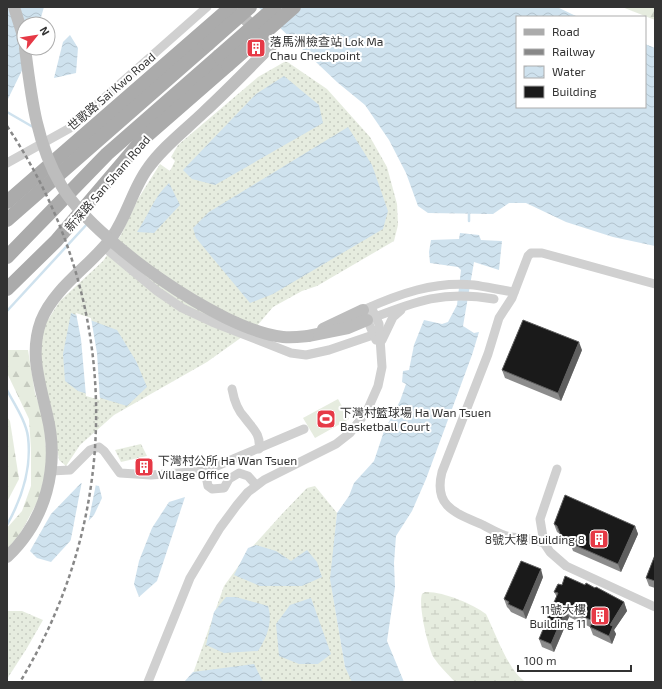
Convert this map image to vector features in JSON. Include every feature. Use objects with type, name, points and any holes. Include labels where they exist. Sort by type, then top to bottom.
[{"type":"main road","points":[[7,220],[204,40],[231,7]]},
{"type":"main road","points":[[7,202],[204,40],[250,7]]},
{"type":"main road","points":[[224,61],[275,7]]},
{"type":"main road","points":[[224,61],[294,7]]},
{"type":"main road","name":"新深路 San Sham Road","points":[[7,257],[107,154],[224,61]]},
{"type":"main road","name":"新深路 San Sham Road","points":[[7,288],[56,241],[142,140],[224,61]]},
{"type":"street","name":"世歌路 Sai Kwo Road","points":[[7,163],[70,128],[207,7]]},
{"type":"street","points":[[7,557],[25,537],[36,518],[44,499],[51,471],[51,436],[36,366],[35,345],[44,315],[54,299],[104,247],[113,235],[147,169],[160,153],[243,75],[273,44],[231,7]]},
{"type":"street","points":[[27,56],[34,113],[46,152],[60,184],[73,203],[95,228],[157,276],[185,295],[220,314],[258,331],[272,335],[296,338],[308,336],[346,323],[369,313],[401,294],[421,288],[462,285],[514,292]]},
{"type":"street","points":[[104,247],[157,291],[182,308],[212,322],[291,354],[306,355],[329,350],[373,335]]},
{"type":"street","points":[[544,542],[530,537],[510,538],[451,511],[440,493],[440,481],[444,467],[488,354],[499,318],[514,292],[528,256],[531,254],[542,253],[655,284]]},
{"type":"street","points":[[369,313],[407,305],[420,300],[456,295],[494,299]]},
{"type":"street","points":[[381,352],[382,340],[393,316],[407,305]]},
{"type":"street","points":[[369,313],[373,335],[381,352]]},
{"type":"street","points":[[148,682],[183,593],[220,528],[243,498],[256,485],[336,444],[350,433],[368,411],[374,398],[382,367],[379,324],[369,313]]},
{"type":"street","points":[[232,389],[235,403],[244,418],[254,427],[260,442],[259,449]]},
{"type":"street","points":[[51,471],[70,470],[90,450],[99,447],[104,451],[120,473],[151,475],[205,471],[304,429]]},
{"type":"street","points":[[558,469],[540,519],[544,542],[550,552],[566,566],[655,607]]},
{"type":"street","points":[[205,471],[208,486],[212,489],[224,488],[229,480],[239,473],[248,476],[256,485]]},
{"type":"green space","points":[[622,7],[655,7],[655,20]]},
{"type":"green space","points":[[286,61],[327,89],[370,137],[387,167],[397,204],[398,225],[394,241],[317,286],[302,291],[273,307],[256,327],[207,362],[114,415],[80,445],[66,466],[59,460],[52,418],[38,364],[42,329],[60,301],[103,261],[121,235],[138,199],[160,164],[170,171],[175,161],[171,157],[178,145],[258,77]]},
{"type":"green space","points":[[7,350],[28,350],[35,393],[44,420],[47,465],[39,499],[21,532],[7,550],[7,528],[22,511],[31,486],[31,449],[29,419],[7,373]]},
{"type":"green space","name":"下灣村籃球場 Ha Wan Tsuen Basketball Court","points":[[338,399],[349,419],[315,438],[303,418]]},
{"type":"green space","points":[[7,417],[10,421],[19,479],[7,502]]},
{"type":"green space","points":[[141,444],[147,456],[121,462],[115,450]]},
{"type":"green space","points":[[315,486],[337,513],[331,583],[345,667],[353,682],[190,682],[224,586],[253,546],[282,514],[307,488]]},
{"type":"green space","points":[[425,592],[432,592],[457,599],[486,614],[508,661],[520,677],[526,682],[455,682],[434,658],[429,645],[421,607],[422,594]]},
{"type":"green space","points":[[7,611],[22,611],[43,620],[7,679]]},
{"type":"water","points":[[7,7],[44,7],[41,16],[16,16],[16,56],[29,56],[7,101]]},
{"type":"water","points":[[258,7],[557,7],[576,16],[516,16],[516,108],[646,108],[646,44],[655,48],[655,246],[613,237],[566,222],[526,203],[509,203],[493,214],[428,213],[418,206],[406,173],[389,140],[365,105],[337,82]]},
{"type":"water","points":[[70,35],[78,48],[76,73],[54,78],[63,42]]},
{"type":"water","points":[[284,76],[319,105],[323,123],[215,185],[192,179],[183,170],[256,94]]},
{"type":"water","points":[[348,127],[372,165],[388,211],[383,229],[273,294],[250,303],[196,238],[193,228],[209,212]]},
{"type":"water","points":[[169,183],[180,205],[154,233],[137,232],[160,193]]},
{"type":"water","points":[[460,233],[479,235],[481,240],[502,241],[499,270],[474,262],[463,326],[474,333],[479,332],[472,355],[426,479],[412,511],[396,536],[394,563],[395,587],[387,641],[404,682],[352,682],[345,667],[330,579],[337,513],[349,496],[354,483],[374,461],[384,431],[400,401],[406,384],[402,382],[403,371],[409,370],[414,345],[424,320],[442,324],[448,322],[457,305],[461,270],[458,267],[430,263],[429,252],[431,240],[459,239]]},
{"type":"water","points":[[71,313],[117,330],[136,361],[147,387],[127,406],[78,391],[65,381],[63,354]]},
{"type":"water","points":[[81,483],[99,486],[102,498],[94,515],[51,562],[37,558],[30,551],[51,514]]},
{"type":"water","points":[[185,497],[157,581],[139,597],[134,584],[139,561],[152,528],[169,502]]},
{"type":"water","points":[[256,545],[276,551],[291,561],[307,550],[317,562],[322,577],[302,586],[260,586],[234,575],[248,548]]},
{"type":"water","points":[[226,597],[236,597],[268,606],[270,618],[268,629],[258,651],[224,653],[206,645],[214,612]]},
{"type":"water","points":[[311,598],[331,654],[318,664],[299,664],[279,656],[276,624],[290,605]]},
{"type":"water","points":[[254,664],[263,682],[184,682],[193,672]]},
{"type":"pier","points":[[76,313],[91,318],[97,353],[100,400],[86,396],[81,339]]},
{"type":"pier","points":[[82,481],[96,484],[88,524],[70,544]]},
{"type":"building","points":[[523,320],[579,342],[558,393],[502,370]]},
{"type":"building","points":[[148,460],[150,467],[137,466],[137,463]]},
{"type":"building","name":"8號大樓 Building 8","points":[[565,495],[635,526],[618,564],[570,543],[571,541],[561,536],[557,526],[554,524]]},
{"type":"building","points":[[655,555],[655,581],[646,578]]},
{"type":"building","points":[[521,561],[541,569],[523,611],[508,604],[509,602],[504,599]]},
{"type":"building","points":[[565,576],[585,585],[586,583],[595,588],[596,587],[624,602],[610,625],[613,626],[609,636],[590,627],[593,621],[566,609],[551,644],[539,639],[549,615],[546,613],[549,606],[552,607],[558,593],[554,592],[558,584],[562,585]]},
{"type":"waterway","points":[[7,112],[33,127]]},
{"type":"waterway","points":[[469,213],[469,221]]},
{"type":"waterway","points":[[7,311],[88,223]]},
{"type":"waterway","points":[[7,390],[25,425],[29,449],[29,460],[25,483],[7,525]]},
{"type":"railway","points":[[7,126],[45,192],[72,260],[89,330],[96,402],[93,474],[79,545],[55,615],[20,682]]},
{"type":"place","name":"落馬洲檢查站 Lok Ma Chau Checkpoint","points":[[256,48]]},
{"type":"place","name":"下灣村籃球場 Ha Wan Tsuen Basketball Court","points":[[326,419]]},
{"type":"place","name":"下灣村公所 Ha Wan Tsuen Village Office","points":[[144,467]]},
{"type":"place","name":"8號大樓 Building 8","points":[[599,539]]},
{"type":"place","name":"11號大樓 Building 11","points":[[600,616]]}]
